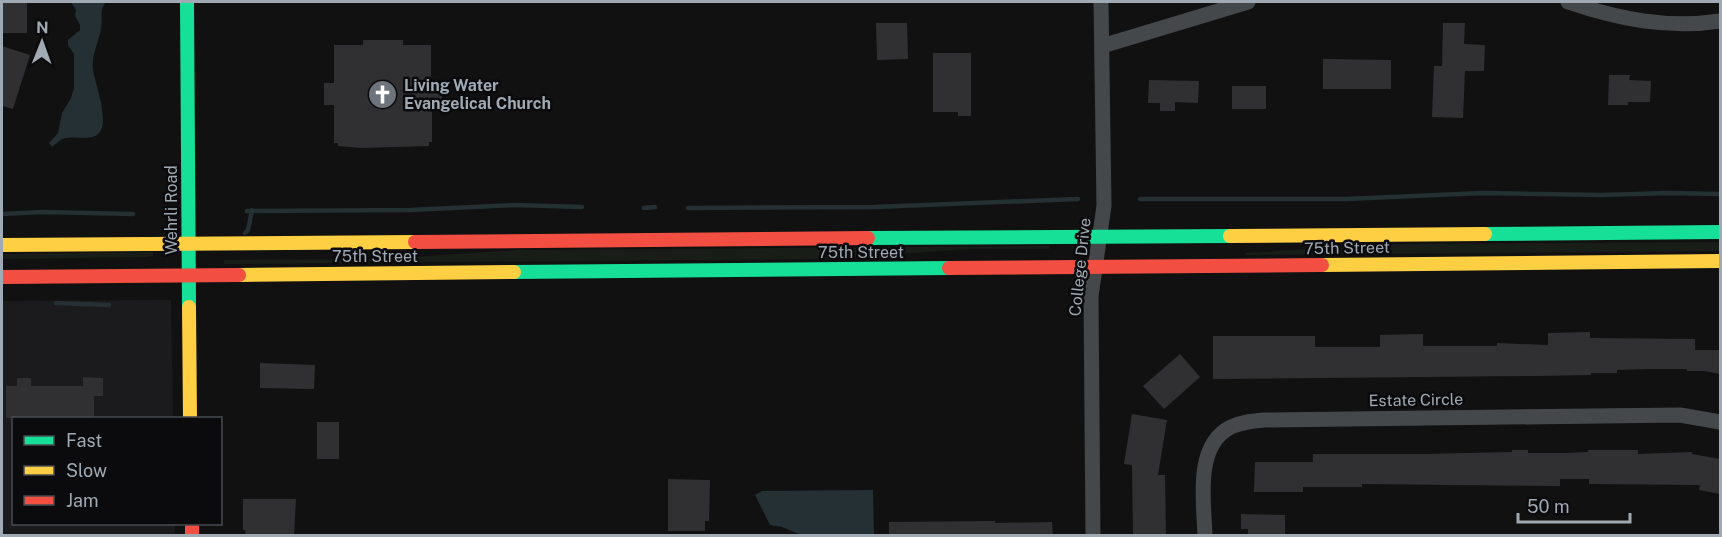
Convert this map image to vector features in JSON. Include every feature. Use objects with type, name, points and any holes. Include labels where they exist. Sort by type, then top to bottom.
[{"type":"main road","name":"Wehrli Road","points":[[187,2],[190,417]]},
{"type":"main road","name":"75th Street","points":[[2,245],[1720,232]]},
{"type":"main road","name":"75th Street","points":[[2,277],[1720,261]]},
{"type":"street","name":"College Drive","points":[[1093,536],[1091,296],[1104,206],[1101,2]]},
{"type":"street","points":[[1102,46],[1248,2]]},
{"type":"street","points":[[1569,2],[1613,16],[1644,22],[1682,24],[1720,21]]},
{"type":"street","name":"Estate Circle","points":[[1205,536],[1205,470],[1211,446],[1218,436],[1242,422],[1680,414],[1720,422]]},
{"type":"shaded area","points":[[71,2],[106,2],[102,11],[101,28],[93,64],[101,102],[102,128],[96,135],[88,138],[65,138],[52,147],[49,143],[58,133],[62,113],[74,88],[74,54],[68,45],[68,40],[80,30],[80,25]]},
{"type":"shaded area","points":[[1720,242],[1720,251],[1246,255],[1246,253],[1391,244]]},
{"type":"shaded area","points":[[1049,246],[1049,249],[969,249],[824,259],[224,264],[224,260],[383,259],[518,250]]},
{"type":"shaded area","points":[[153,252],[153,256],[148,257],[2,259],[2,254]]},
{"type":"shaded area","points":[[171,300],[173,417],[12,417],[12,525],[175,525],[175,535],[2,535],[2,301]]},
{"type":"shaded area","points":[[873,490],[874,536],[801,535],[770,525],[755,495],[762,491]]},
{"type":"building","points":[[2,2],[27,2],[27,33],[2,33]]},
{"type":"building","points":[[876,23],[907,23],[908,59],[877,60]]},
{"type":"building","points":[[1443,23],[1465,23],[1464,44],[1485,45],[1484,71],[1465,71],[1463,118],[1432,117],[1434,66],[1442,66]]},
{"type":"building","name":"Living Water Evangelical Church","points":[[363,40],[403,40],[403,45],[431,45],[431,82],[442,82],[442,104],[432,105],[432,142],[429,142],[429,146],[362,148],[338,146],[338,143],[334,143],[334,105],[324,105],[324,83],[334,83],[334,45],[363,45]]},
{"type":"building","points":[[2,46],[30,55],[13,109],[2,106]]},
{"type":"building","points":[[933,53],[971,53],[971,116],[958,116],[958,112],[933,112]]},
{"type":"building","points":[[1323,59],[1391,60],[1391,89],[1323,89]]},
{"type":"building","points":[[1609,75],[1630,75],[1629,80],[1651,81],[1650,102],[1608,105]]},
{"type":"building","points":[[1149,80],[1199,81],[1198,103],[1175,102],[1175,111],[1160,111],[1160,103],[1148,103]]},
{"type":"building","points":[[1232,86],[1266,86],[1266,109],[1232,109]]},
{"type":"building","points":[[1590,332],[1590,338],[1695,339],[1695,350],[1720,350],[1720,374],[1687,371],[1687,369],[1648,369],[1617,370],[1617,373],[1591,373],[1591,375],[1213,379],[1213,336],[1315,336],[1315,347],[1380,347],[1380,335],[1423,334],[1423,346],[1497,346],[1497,343],[1548,345],[1548,333]]},
{"type":"building","points":[[1180,354],[1200,377],[1164,409],[1143,386]]},
{"type":"building","points":[[260,363],[315,365],[314,389],[260,388]]},
{"type":"building","points":[[83,377],[103,378],[103,396],[94,396],[94,417],[6,418],[6,386],[17,386],[17,378],[31,378],[31,386],[83,386]]},
{"type":"building","points":[[1132,414],[1167,420],[1158,475],[1165,475],[1166,536],[1133,536],[1132,465],[1124,464]]},
{"type":"building","points":[[317,422],[339,422],[339,459],[317,459]]},
{"type":"building","points":[[1512,450],[1528,450],[1528,453],[1588,452],[1588,450],[1638,450],[1638,454],[1692,452],[1692,454],[1720,459],[1720,494],[1699,490],[1700,485],[1589,484],[1589,479],[1560,479],[1560,486],[1362,484],[1362,487],[1303,487],[1303,492],[1254,492],[1255,462],[1313,462],[1313,454],[1423,454],[1512,452]]},
{"type":"building","points":[[668,479],[710,480],[709,521],[705,521],[705,531],[668,531]]},
{"type":"building","points":[[243,499],[296,499],[294,536],[246,536],[243,530]]},
{"type":"building","points":[[1241,514],[1285,515],[1285,536],[1248,536],[1248,529],[1241,529]]},
{"type":"building","points":[[995,521],[995,523],[1052,522],[1053,536],[889,536],[889,522]]},
{"type":"waterway","points":[[1140,199],[1346,199],[1482,193],[1720,194]]},
{"type":"waterway","points":[[688,208],[875,207],[1078,199]]},
{"type":"waterway","points":[[247,211],[410,210],[515,205],[582,207]]},
{"type":"waterway","points":[[644,208],[655,207]]},
{"type":"waterway","points":[[245,233],[248,230],[252,210]]},
{"type":"waterway","points":[[2,214],[42,212],[133,214]]},
{"type":"waterway","points":[[56,303],[109,305]]},
{"type":"traffic: fast","points":[[187,2],[189,307]]},
{"type":"traffic: fast","points":[[1485,234],[1720,232]]},
{"type":"traffic: fast","points":[[868,238],[1230,236]]},
{"type":"traffic: fast","points":[[514,272],[949,268]]},
{"type":"traffic: slow","points":[[1230,236],[1485,234]]},
{"type":"traffic: slow","points":[[2,245],[415,242]]},
{"type":"traffic: slow","points":[[1322,265],[1720,261]]},
{"type":"traffic: slow","points":[[239,275],[514,272]]},
{"type":"traffic: slow","points":[[189,307],[190,417]]},
{"type":"traffic: jam","points":[[415,242],[868,238]]},
{"type":"traffic: jam","points":[[949,268],[1322,265]]},
{"type":"traffic: jam","points":[[2,277],[239,275]]},
{"type":"traffic: jam","points":[[192,525],[192,536]]},
{"type":"place","name":"Living Water Evangelical Church","points":[[383,94]]}]
